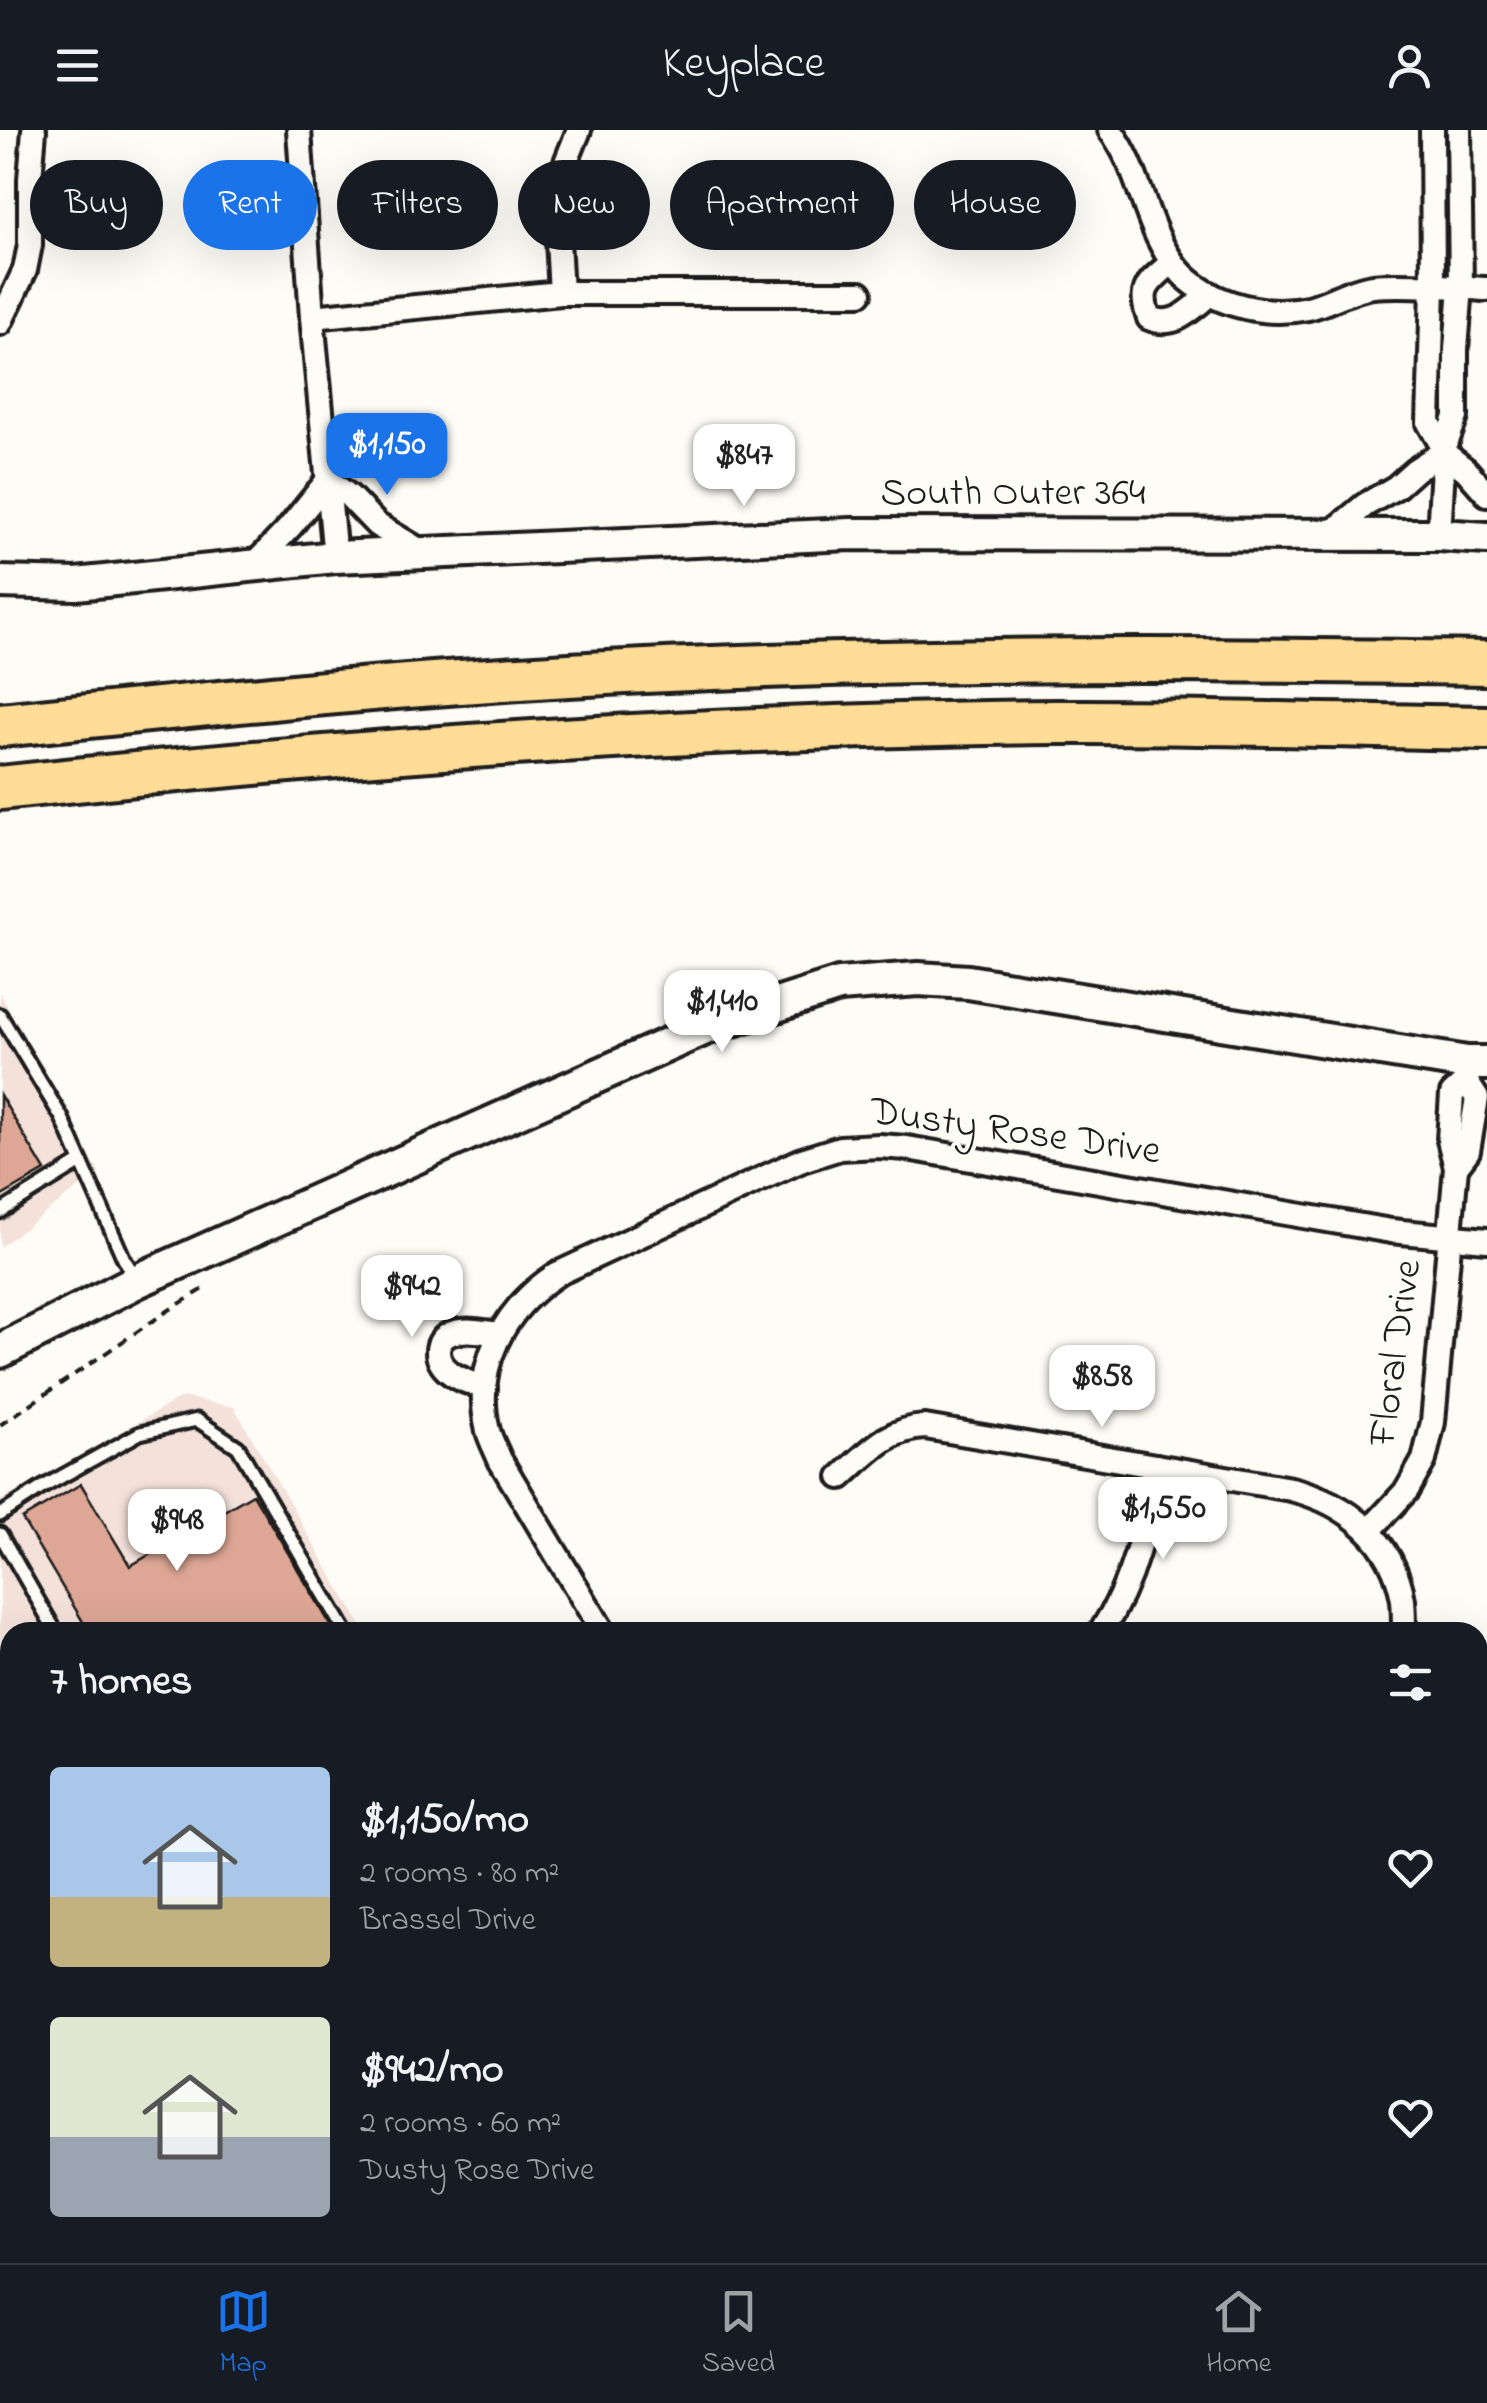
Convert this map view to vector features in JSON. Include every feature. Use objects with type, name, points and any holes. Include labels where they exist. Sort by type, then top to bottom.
[{"type":"highway","points":[[0,725],[325,693],[644,671],[1082,659],[1487,662]]},
{"type":"highway","points":[[0,788],[395,752],[810,729],[1057,722],[1487,728]]},
{"type":"main road","points":[[0,1351],[137,1281],[704,1028],[839,985],[918,979],[968,982],[1473,1069]]},
{"type":"street","points":[[0,322],[25,270],[30,246],[34,130]]},
{"type":"street","points":[[299,130],[312,317],[336,557]]},
{"type":"street","points":[[561,293],[557,222],[560,177],[579,130]]},
{"type":"street","points":[[1110,130],[1122,146],[1144,208],[1172,262],[1204,292],[1230,303],[1276,311],[1307,308],[1370,286],[1487,289]]},
{"type":"street","points":[[1432,130],[1434,287],[1430,423],[1444,450],[1487,494]]},
{"type":"street","points":[[1438,535],[1444,450],[1456,418],[1461,287],[1458,130]]},
{"type":"street","points":[[1172,262],[1148,284],[1143,302],[1149,318],[1161,324],[1173,322],[1210,294]]},
{"type":"street","points":[[312,317],[561,293],[860,293]]},
{"type":"street","points":[[1329,535],[1444,450]]},
{"type":"street","points":[[328,480],[377,524],[424,553]]},
{"type":"street","points":[[254,565],[328,480]]},
{"type":"street","name":"South Outer 364","points":[[0,582],[76,584],[336,557],[851,534],[1487,538]]},
{"type":"street","name":"Floral Drive","points":[[1369,1530],[1406,1490],[1424,1460],[1433,1422],[1456,1166],[1468,1151],[1477,1098],[1473,1069]]},
{"type":"street","name":"Dusty Rose Drive","points":[[597,1622],[500,1460],[489,1434],[484,1404],[486,1373],[500,1334],[518,1305],[557,1274],[802,1160],[840,1148],[907,1148],[1390,1230],[1487,1240]]},
{"type":"street","points":[[485,1388],[448,1372],[437,1355],[437,1346],[453,1332],[500,1334]]},
{"type":"street","points":[[841,1477],[878,1443],[904,1428],[924,1427],[1292,1489],[1343,1509],[1381,1543],[1403,1600],[1404,1622]]},
{"type":"street","points":[[1107,1622],[1122,1597],[1137,1557],[1156,1466]]},
{"type":"lane","points":[[0,1015],[62,1118],[137,1281]]},
{"type":"lane","points":[[0,1212],[81,1162]]},
{"type":"lane","points":[[0,1516],[140,1433],[197,1420],[238,1447],[340,1622]]},
{"type":"lane","points":[[0,1534],[50,1622]]},
{"type":"path","points":[[0,1426],[206,1287]]},
{"type":"shaded area","points":[[0,993],[99,1173],[0,1247]]},
{"type":"shaded area","points":[[182,1397],[234,1407],[359,1622],[0,1622],[0,1501]]},
{"type":"building","points":[[0,1095],[45,1171],[0,1197]]},
{"type":"building","points":[[81,1484],[130,1566],[253,1494],[329,1622],[83,1622],[22,1519]]}]
